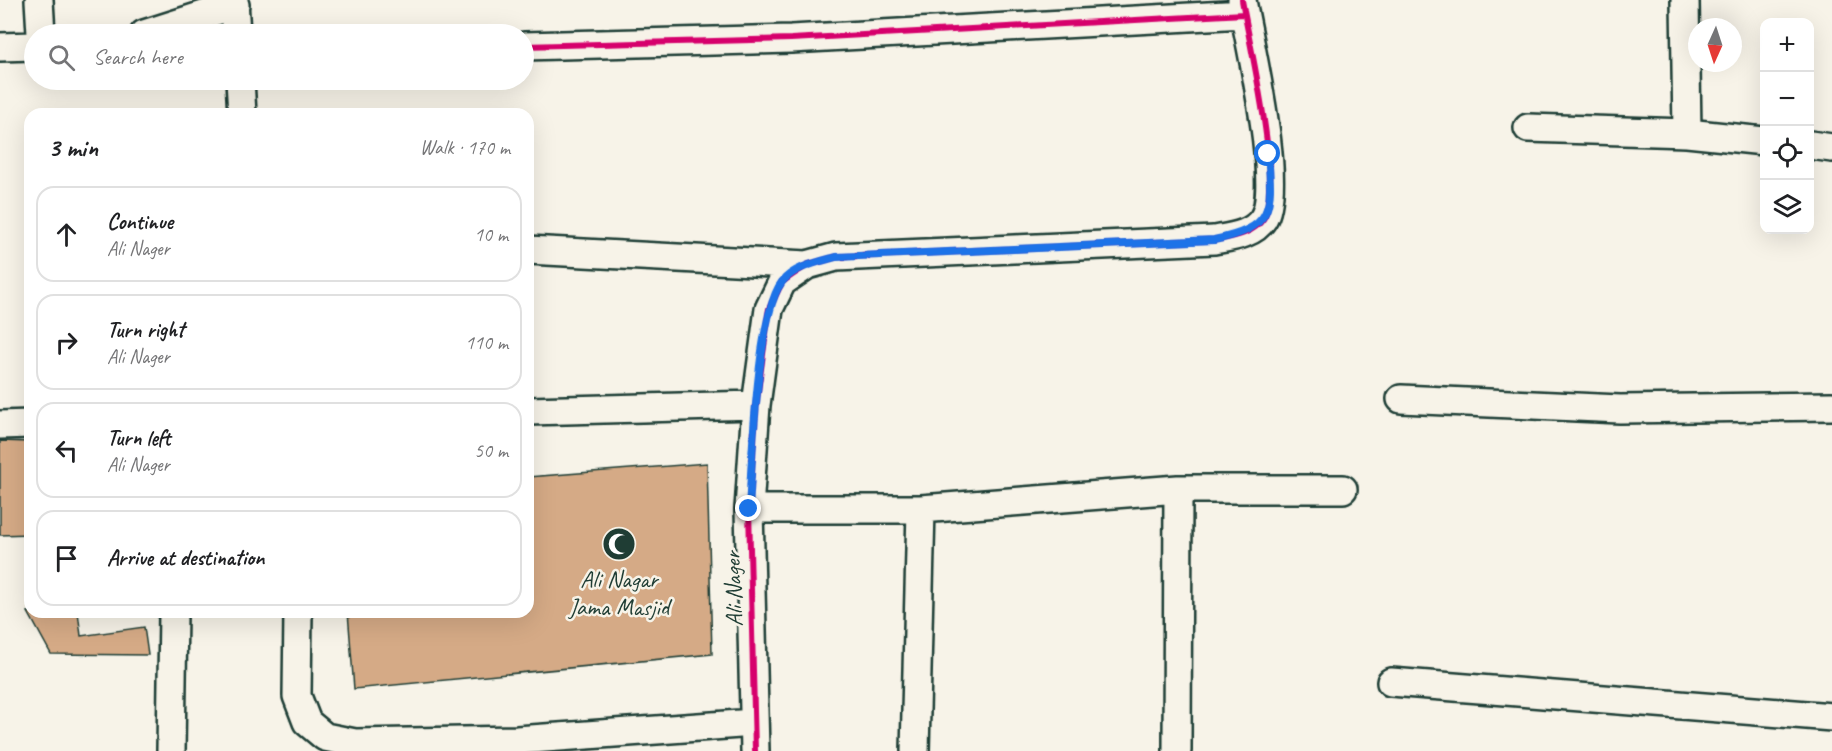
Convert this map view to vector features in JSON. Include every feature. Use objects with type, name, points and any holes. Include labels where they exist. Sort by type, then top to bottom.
[{"type":"street","points":[[39,0],[40,24]]},
{"type":"street","points":[[1685,0],[1687,133]]},
{"type":"street","points":[[172,24],[234,2],[237,24]]},
{"type":"street","points":[[534,46],[802,38],[1243,7]]},
{"type":"street","name":"Ali Nager","points":[[755,751],[749,509],[756,405],[770,309],[782,282],[807,265],[836,257],[1214,240],[1244,234],[1263,219],[1271,190],[1268,154],[1243,7]]},
{"type":"street","points":[[0,47],[24,46]]},
{"type":"street","points":[[241,90],[242,108]]},
{"type":"street","points":[[1528,128],[1687,133],[1760,141]]},
{"type":"street","points":[[1814,146],[1832,148]]},
{"type":"street","points":[[534,250],[807,265]]},
{"type":"street","points":[[1401,399],[1620,409],[1832,406]]},
{"type":"street","points":[[534,411],[756,405]]},
{"type":"street","points":[[0,424],[24,424]]},
{"type":"street","points":[[749,509],[921,510],[1178,489],[1343,489]]},
{"type":"street","points":[[1178,489],[1178,751]]},
{"type":"street","points":[[915,751],[921,510]]},
{"type":"street","points":[[171,751],[173,618]]},
{"type":"street","points":[[298,618],[297,696],[307,722],[325,737],[413,747],[625,742],[754,723]]},
{"type":"street","points":[[1391,682],[1832,717]]},
{"type":"building","points":[[0,441],[24,442],[24,534],[0,535]]},
{"type":"building","name":"Ali Nagar Jama Masjid","points":[[707,463],[712,654],[354,689],[348,618],[534,618],[534,477]]},
{"type":"building","points":[[31,618],[79,618],[81,636],[144,627],[148,655],[51,654]]},
{"type":"cycle path","points":[[755,751],[749,509],[756,405],[769,309],[782,282],[807,265],[836,257],[1214,240],[1253,229],[1263,219],[1268,202],[1270,177],[1263,113],[1242,0]]},
{"type":"cycle path","points":[[534,46],[791,39],[1244,14]]},
{"type":"place","name":"Ali Nagar Jama Masjid","points":[[619,544]]},
{"type":"route","points":[[749,509],[756,405],[762,357],[770,309],[782,282],[807,265],[836,257],[1214,240],[1244,234],[1263,219],[1271,190],[1268,154]]}]
